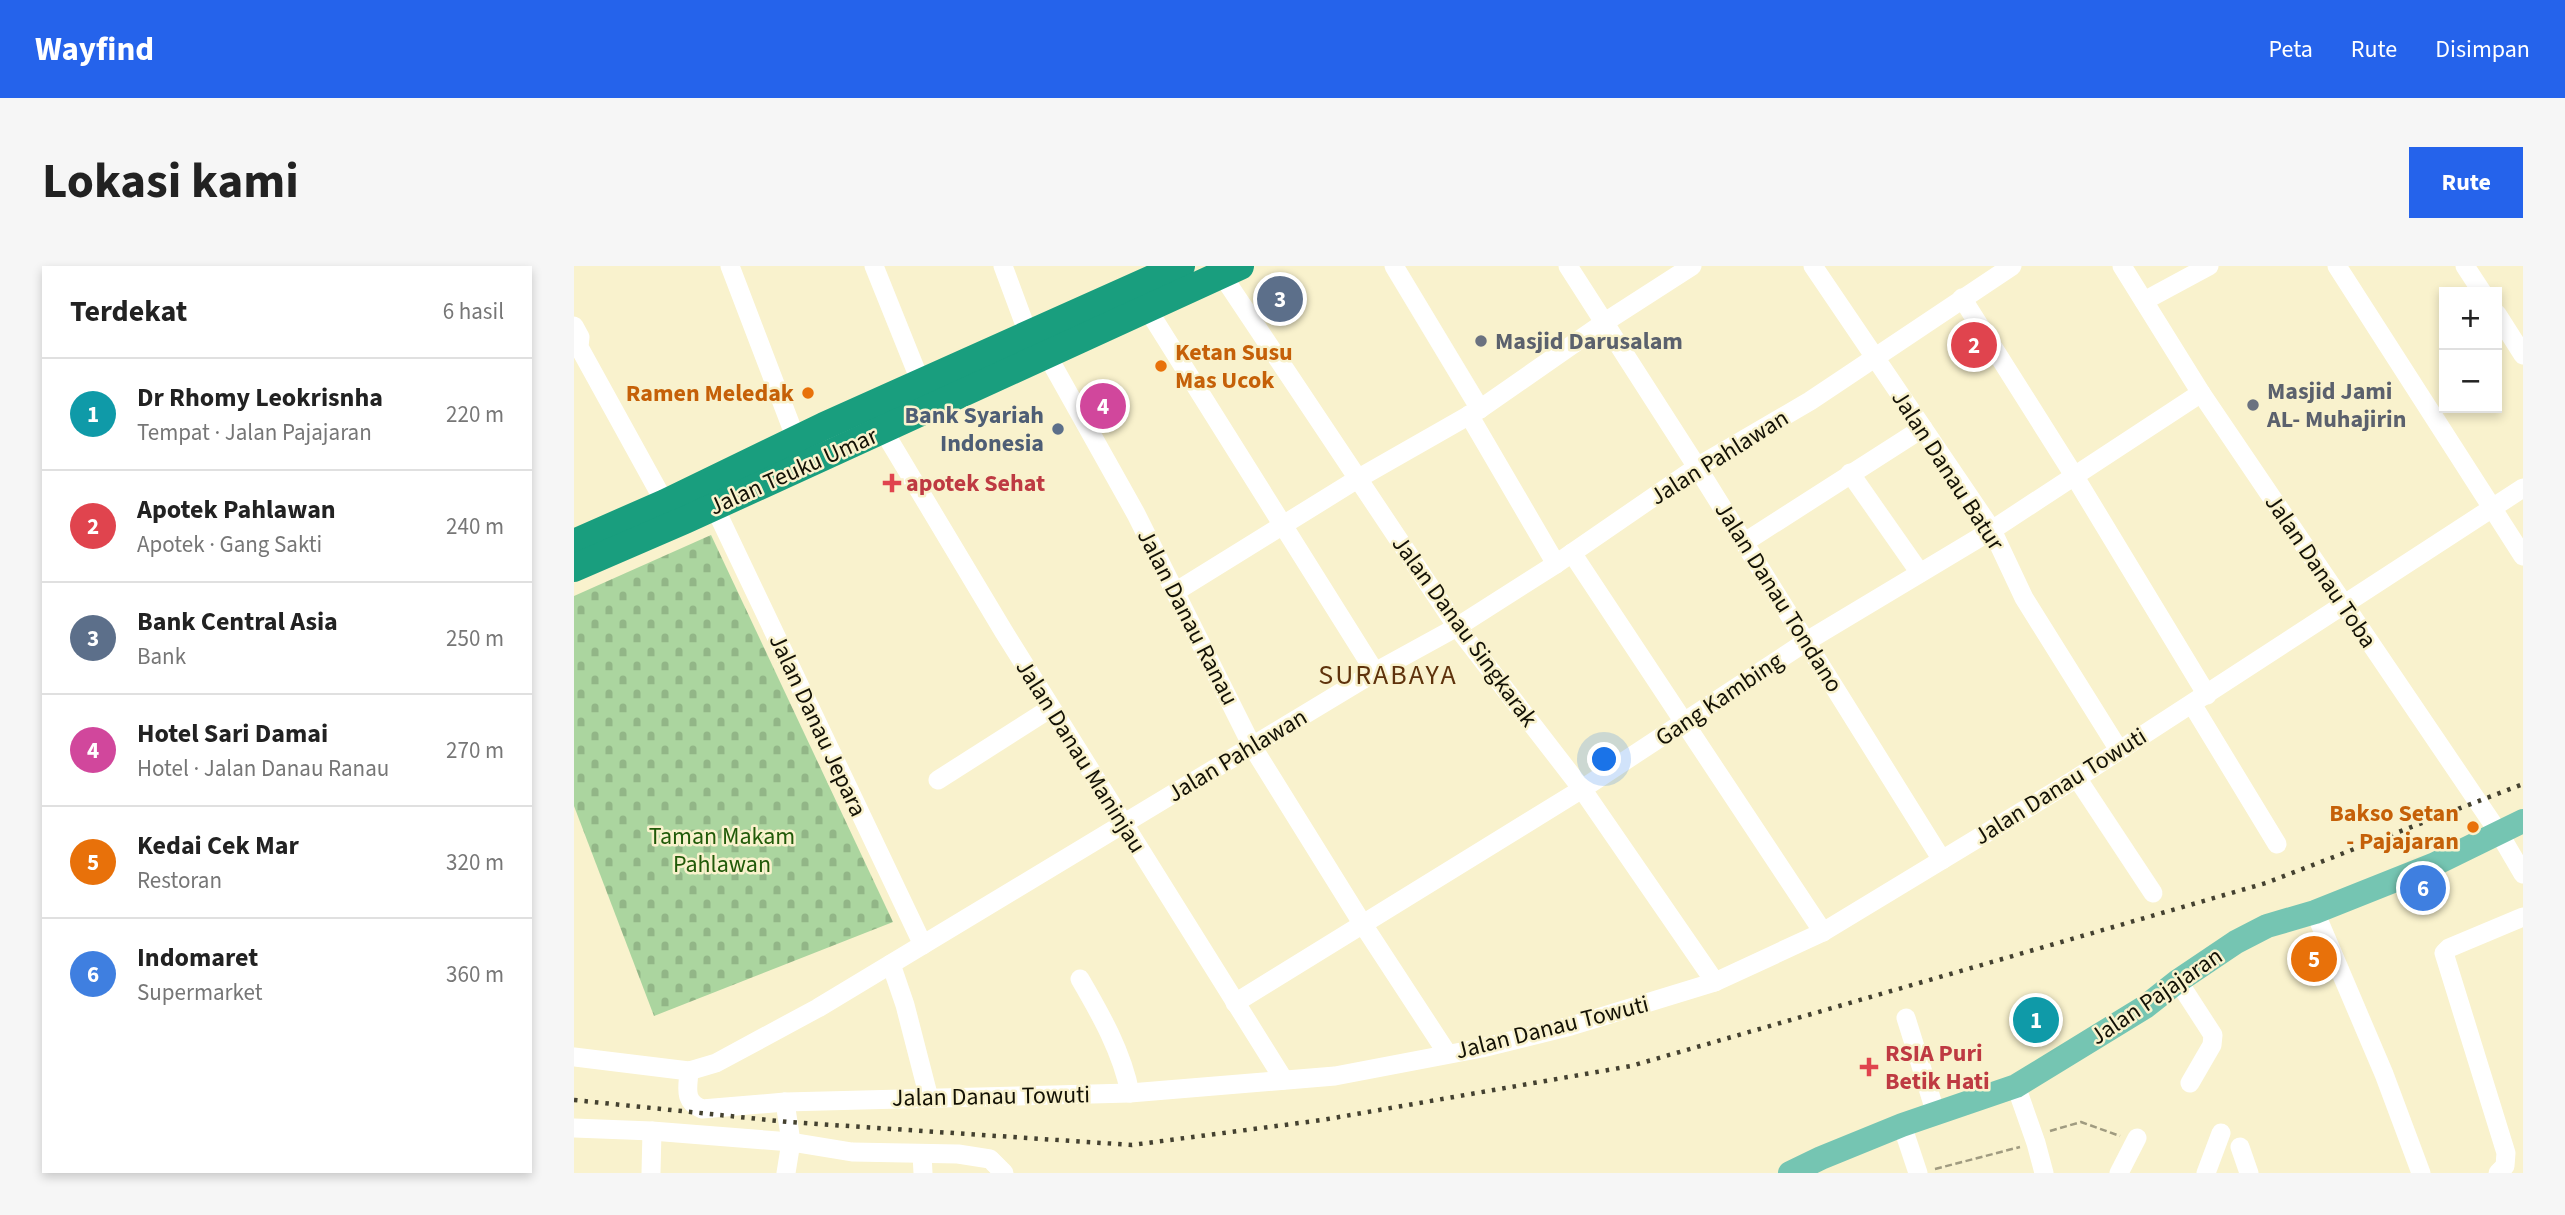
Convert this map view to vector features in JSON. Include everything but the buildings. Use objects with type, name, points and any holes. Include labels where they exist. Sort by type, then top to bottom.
[{"type":"highway","name":"Jalan Teuku Umar","points":[[574,543],[669,514],[714,506],[883,430],[1181,266]]},
{"type":"highway","name":"Jalan Teuku Umar","points":[[574,568],[796,439],[921,383],[1148,310],[1231,270]]},
{"type":"main road","name":"Jalan Pajajaran","points":[[1790,1173],[1822,1165],[1902,1125],[2016,1086],[2145,1007],[2236,942],[2267,926],[2315,912],[2433,865],[2523,821]]},
{"type":"street","points":[[730,266],[796,439]]},
{"type":"street","points":[[873,266],[921,383]]},
{"type":"street","name":"Jalan Danau Ranau","points":[[1003,266],[1038,346],[1136,514],[1252,746],[1447,1053]]},
{"type":"street","points":[[1394,266],[1475,412],[1564,558],[1683,723],[1822,932]]},
{"type":"street","name":"Jalan Danau Tondano","points":[[1568,266],[1745,542],[1942,860]]},
{"type":"street","points":[[1175,592],[1359,478],[1475,412],[1605,322],[1692,266]]},
{"type":"street","name":"Jalan Danau Batur","points":[[1813,266],[1992,530],[2024,598],[2119,750]]},
{"type":"street","points":[[1974,266],[1985,283]]},
{"type":"street","name":"Jalan Pahlawan","points":[[574,1057],[689,1071],[716,1063],[818,1008],[1375,672],[1457,627],[1697,467],[1811,401],[2012,266]]},
{"type":"street","name":"Jalan Danau Toba","points":[[2122,266],[2202,393],[2499,834],[2523,874]]},
{"type":"street","points":[[2144,301],[2209,266]]},
{"type":"street","points":[[2337,266],[2523,556]]},
{"type":"street","points":[[2465,266],[2480,287]]},
{"type":"street","name":"Jalan Danau Singkarak","points":[[1231,270],[1359,478],[1457,627],[1581,789],[1715,982]]},
{"type":"street","points":[[1962,298],[2075,477],[2200,699],[2277,844]]},
{"type":"street","points":[[1148,310],[1375,672]]},
{"type":"street","points":[[2502,322],[2523,355]]},
{"type":"street","points":[[574,326],[580,337],[579,347],[669,514]]},
{"type":"street","name":"Gang Kambing","points":[[1235,1003],[1581,789],[1807,641],[1992,530],[2202,393]]},
{"type":"street","points":[[1745,542],[1923,428]]},
{"type":"street","name":"Jalan Danau Maninjau","points":[[883,430],[1051,708],[1284,1080]]},
{"type":"street","points":[[1850,473],[1920,573]]},
{"type":"street","name":"Jalan Danau Towuti","points":[[689,1071],[687,1098],[692,1105],[702,1109],[785,1102],[1130,1093],[1335,1076],[1482,1048],[1571,1026],[1715,982],[1822,932],[2077,778],[2523,488]]},
{"type":"street","name":"Jalan Danau Jepara","points":[[714,506],[923,945]]},
{"type":"street","points":[[937,780],[1051,708]]},
{"type":"street","points":[[2077,778],[2153,893]]},
{"type":"street","points":[[2315,912],[2384,1074],[2421,1173]]},
{"type":"street","points":[[2498,1173],[2515,1151],[2444,953],[2449,948],[2523,917]]},
{"type":"street","points":[[891,964],[905,1005],[929,1098]]},
{"type":"street","points":[[1080,979],[1101,1015],[1124,1066],[1130,1093]]},
{"type":"street","points":[[2178,981],[2213,1035],[2212,1045],[2190,1083]]},
{"type":"street","points":[[1906,1018],[1936,1114]]},
{"type":"street","points":[[2016,1086],[2035,1138],[2044,1173]]},
{"type":"street","points":[[785,1102],[791,1142],[786,1173]]},
{"type":"street","points":[[1902,1125],[1925,1171]]},
{"type":"street","points":[[574,1128],[791,1142],[923,1164],[958,1154],[997,1166]]},
{"type":"street","points":[[651,1173],[652,1131]]},
{"type":"street","points":[[2206,1173],[2221,1133]]},
{"type":"street","points":[[2119,1173],[2137,1138]]},
{"type":"street","points":[[2240,1147],[2249,1173]]},
{"type":"path","points":[[1925,1171],[2081,1122],[2112,1134],[2137,1138]]},
{"type":"green space","name":"Taman Makam Pahlawan","points":[[711,535],[893,922],[654,1016],[574,806],[574,596]]},
{"type":"railway","points":[[574,1100],[788,1122],[1132,1145],[1322,1120],[1631,1066],[2266,883],[2523,784]]},
{"type":"place","name":"Bank Central Asia","points":[[1280,299]]},
{"type":"place","name":"Masjid Darusalam","points":[[1481,341]]},
{"type":"place","name":"Apotek Pahlawan","points":[[1974,345]]},
{"type":"place","name":"Ketan Susu Mas Ucok","points":[[1161,366]]},
{"type":"place","name":"Ramen Meledak","points":[[808,393]]},
{"type":"place","name":"Masjid Jami AL- Muhajirin","points":[[2253,405]]},
{"type":"place","name":"Hotel Sari Damai","points":[[1103,406]]},
{"type":"place","name":"Bank Syariah Indonesia","points":[[1058,429]]},
{"type":"place","name":"apotek Sehat","points":[[892,483]]},
{"type":"place","name":"Bakso Setan - Pajajaran","points":[[2473,827]]},
{"type":"place","name":"Indomaret","points":[[2423,888]]},
{"type":"place","name":"Kedai Cek Mar","points":[[2314,959]]},
{"type":"place","name":"Dr Rhomy Leokrisnha","points":[[2036,1020]]},
{"type":"place","name":"RSIA Puri Betik Hati","points":[[1869,1067]]},
{"type":"district","name":"SURABAYA","points":[[1388,674]]}]
